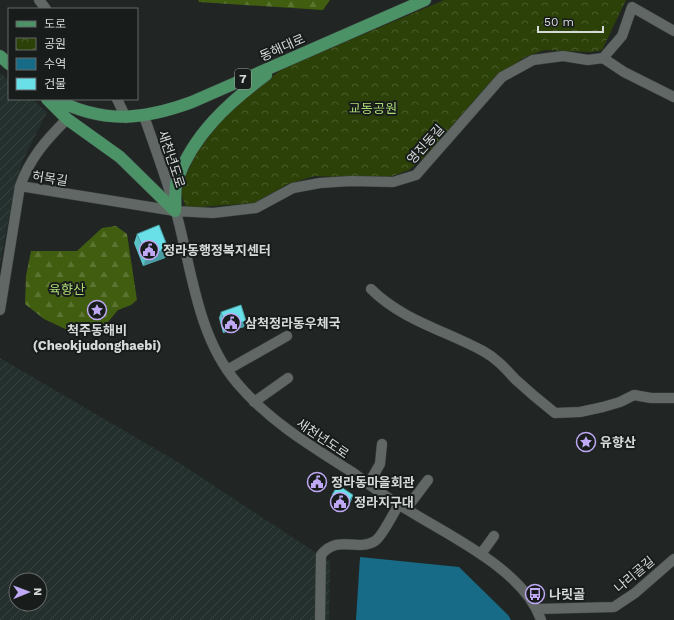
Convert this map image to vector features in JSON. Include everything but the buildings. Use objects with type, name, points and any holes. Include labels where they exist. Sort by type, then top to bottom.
[{"type":"main road","name":"동해대로","points":[[57,100],[83,111],[126,118],[167,111],[192,102],[405,5],[425,0]]},
{"type":"main road","points":[[0,56],[8,63]]},
{"type":"main road","points":[[175,211],[177,181],[196,142],[220,112],[283,61]]},
{"type":"main road","points":[[48,100],[67,119],[120,157],[175,211]]},
{"type":"street","points":[[39,0],[45,8]]},
{"type":"street","points":[[674,31],[633,3],[622,36],[603,58],[624,72],[674,97]]},
{"type":"street","name":"영진동길","points":[[175,211],[213,213],[256,208],[293,188],[320,182],[393,182],[416,175],[502,77],[533,60],[563,56],[588,60],[603,58]]},
{"type":"street","points":[[117,100],[126,118]]},
{"type":"street","name":"새천년도로","points":[[144,116],[175,211],[206,329],[215,350],[227,370],[254,402],[284,427],[369,483],[402,507],[481,554],[513,578],[537,609],[541,620]]},
{"type":"street","points":[[20,186],[26,170],[37,151],[67,119]]},
{"type":"street","name":"허목길","points":[[0,310],[20,186],[175,211]]},
{"type":"street","points":[[370,289],[390,306],[409,317],[483,351],[498,360],[533,396],[555,413],[580,412],[603,407],[620,402],[634,395],[651,398],[674,398]]},
{"type":"street","points":[[227,370],[287,336]]},
{"type":"street","points":[[254,402],[288,378]]},
{"type":"street","points":[[369,483],[380,464],[382,444]]},
{"type":"street","points":[[320,620],[321,555],[327,548],[337,544],[366,544],[377,541],[402,507],[428,480]]},
{"type":"street","points":[[481,554],[494,536]]},
{"type":"street","name":"나리골길","points":[[537,609],[614,607],[635,593],[674,559]]},
{"type":"shaded area","points":[[0,73],[8,79],[8,100],[33,100],[47,112],[22,162],[13,195],[0,265]]},
{"type":"shaded area","points":[[0,358],[181,464],[330,562],[329,620],[0,620]]},
{"type":"green space","points":[[198,0],[330,0],[323,10],[199,2]]},
{"type":"green space","name":"교동공원","points":[[444,0],[626,0],[602,50],[591,52],[544,50],[523,58],[485,88],[425,157],[409,170],[384,179],[315,176],[288,184],[254,203],[186,208],[181,193],[185,177],[196,154],[225,114],[282,69]]},
{"type":"green space","name":"육향산","points":[[116,226],[127,234],[137,300],[131,305],[118,310],[108,322],[96,329],[84,323],[76,334],[44,319],[25,304],[26,276],[31,251],[77,251],[102,228]]},
{"type":"water","points":[[360,557],[459,567],[508,615],[511,620],[356,620]]},
{"type":"place","name":"정라동행정복지센터","points":[[149,250]]},
{"type":"place","name":"척주동해비 (Cheokjudonghaebi)","points":[[97,310]]},
{"type":"place","name":"삼척정라동우체국","points":[[231,323]]},
{"type":"place","name":"유향산","points":[[586,442]]},
{"type":"place","name":"정라동마을회관","points":[[317,482]]},
{"type":"place","name":"정라지구대","points":[[340,502]]},
{"type":"place","name":"나릿골","points":[[535,594]]}]
